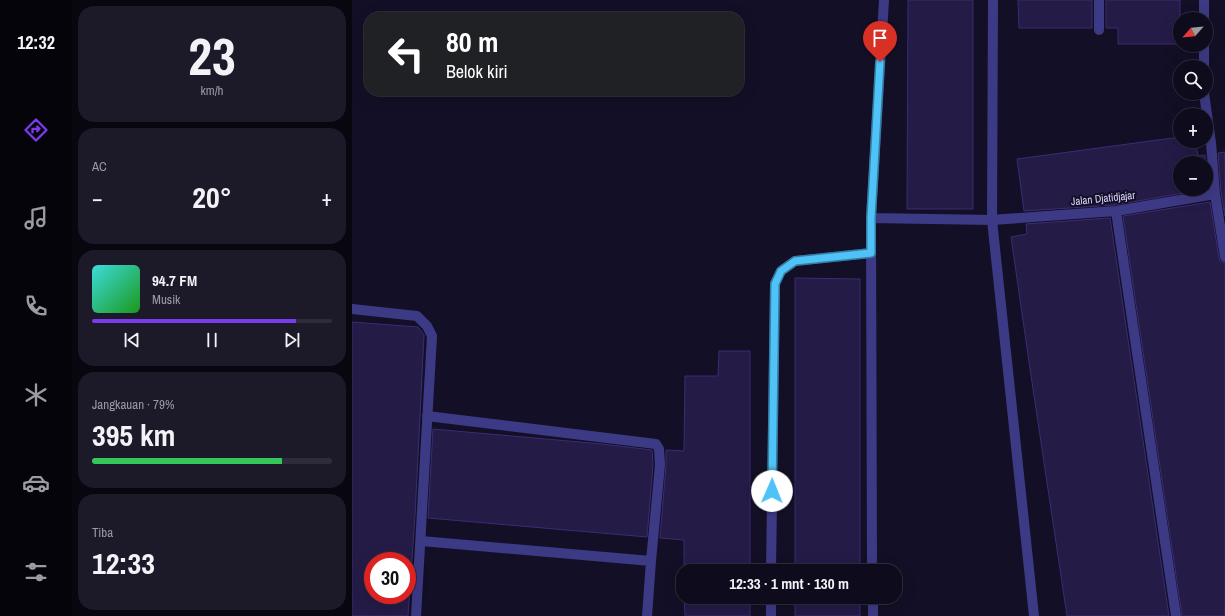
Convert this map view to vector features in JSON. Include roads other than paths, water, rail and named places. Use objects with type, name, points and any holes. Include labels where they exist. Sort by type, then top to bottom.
[{"type":"street","points":[[872,564],[871,218],[884,0]]},
{"type":"street","points":[[994,0],[992,220],[1034,616]]},
{"type":"street","points":[[1099,0],[1099,30]]},
{"type":"street","points":[[1204,0],[1204,12]]},
{"type":"street","points":[[1205,100],[1211,143],[1215,194],[1225,258]]},
{"type":"street","name":"Jalan Djatidjajar","points":[[871,218],[992,220],[1116,211],[1215,194]]},
{"type":"street","points":[[1116,211],[1176,616]]},
{"type":"street","points":[[771,564],[775,284],[781,271],[795,261],[871,253]]},
{"type":"street","points":[[352,309],[418,316],[428,326],[432,336],[416,616]]},
{"type":"street","points":[[427,416],[656,444],[659,449],[660,465],[647,616]]},
{"type":"street","points":[[421,540],[651,561]]},
{"type":"street","points":[[771,604],[771,616]]},
{"type":"street","points":[[873,604],[873,616]]}]
